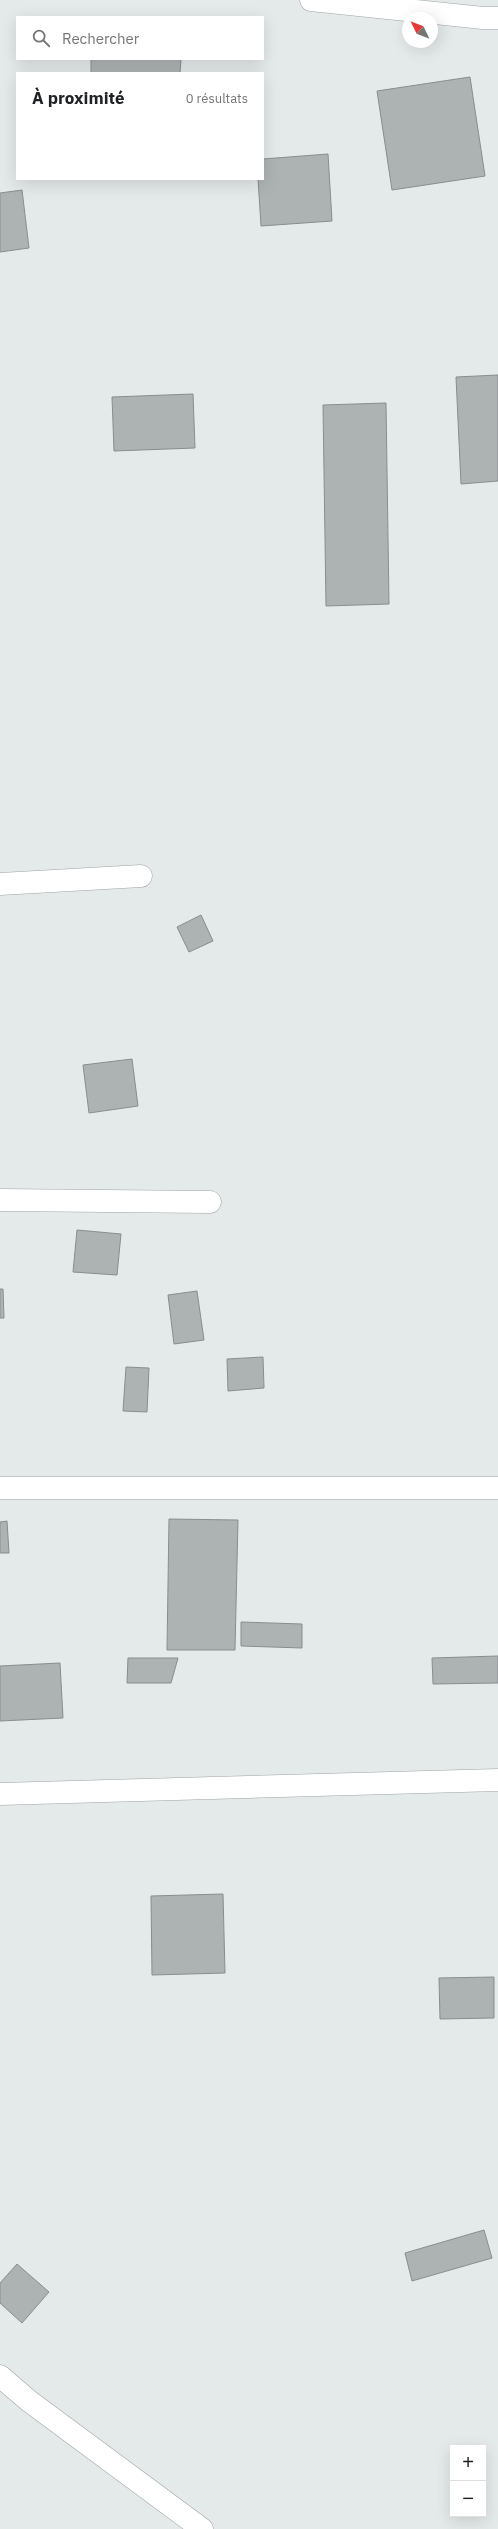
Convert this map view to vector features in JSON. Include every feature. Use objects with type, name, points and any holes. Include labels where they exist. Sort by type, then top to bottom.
[{"type":"street","points":[[311,0],[483,18],[498,18]]},
{"type":"street","points":[[0,884],[141,876]]},
{"type":"street","points":[[0,1200],[210,1202]]},
{"type":"street","points":[[0,1488],[498,1488]]},
{"type":"street","points":[[0,1794],[498,1780]]},
{"type":"street","points":[[0,2376],[29,2401],[202,2529]]},
{"type":"building","points":[[91,60],[181,60],[180,72],[91,72]]},
{"type":"building","points":[[470,77],[485,176],[392,190],[377,91]]},
{"type":"building","points":[[328,154],[332,221],[261,226],[258,180],[264,180],[264,159]]},
{"type":"building","points":[[22,190],[29,248],[0,252],[0,193]]},
{"type":"building","points":[[498,375],[498,481],[461,484],[456,377]]},
{"type":"building","points":[[193,394],[195,448],[114,451],[112,397]]},
{"type":"building","points":[[386,403],[389,604],[326,606],[323,405]]},
{"type":"building","points":[[201,915],[213,941],[189,952],[177,927]]},
{"type":"building","points":[[132,1059],[138,1106],[89,1113],[83,1065]]},
{"type":"building","points":[[77,1230],[121,1234],[117,1275],[73,1272]]},
{"type":"building","points":[[0,1289],[3,1289],[4,1318],[0,1318]]},
{"type":"building","points":[[197,1291],[204,1340],[174,1344],[168,1295]]},
{"type":"building","points":[[263,1357],[264,1388],[228,1391],[227,1359]]},
{"type":"building","points":[[126,1367],[149,1368],[147,1412],[123,1411]]},
{"type":"building","points":[[169,1519],[238,1520],[235,1650],[167,1650]]},
{"type":"building","points":[[7,1521],[9,1553],[0,1553],[0,1522]]},
{"type":"building","points":[[241,1622],[302,1624],[302,1648],[241,1646]]},
{"type":"building","points":[[498,1656],[498,1683],[433,1684],[432,1658]]},
{"type":"building","points":[[128,1658],[178,1658],[171,1683],[127,1683]]},
{"type":"building","points":[[60,1663],[63,1718],[0,1721],[0,1666]]},
{"type":"building","points":[[223,1894],[225,1973],[152,1975],[151,1896]]},
{"type":"building","points":[[494,1977],[494,2018],[440,2019],[439,1978]]},
{"type":"building","points":[[484,2230],[492,2258],[412,2281],[405,2253]]},
{"type":"building","points":[[17,2264],[49,2292],[22,2323],[0,2303],[0,2283]]}]
